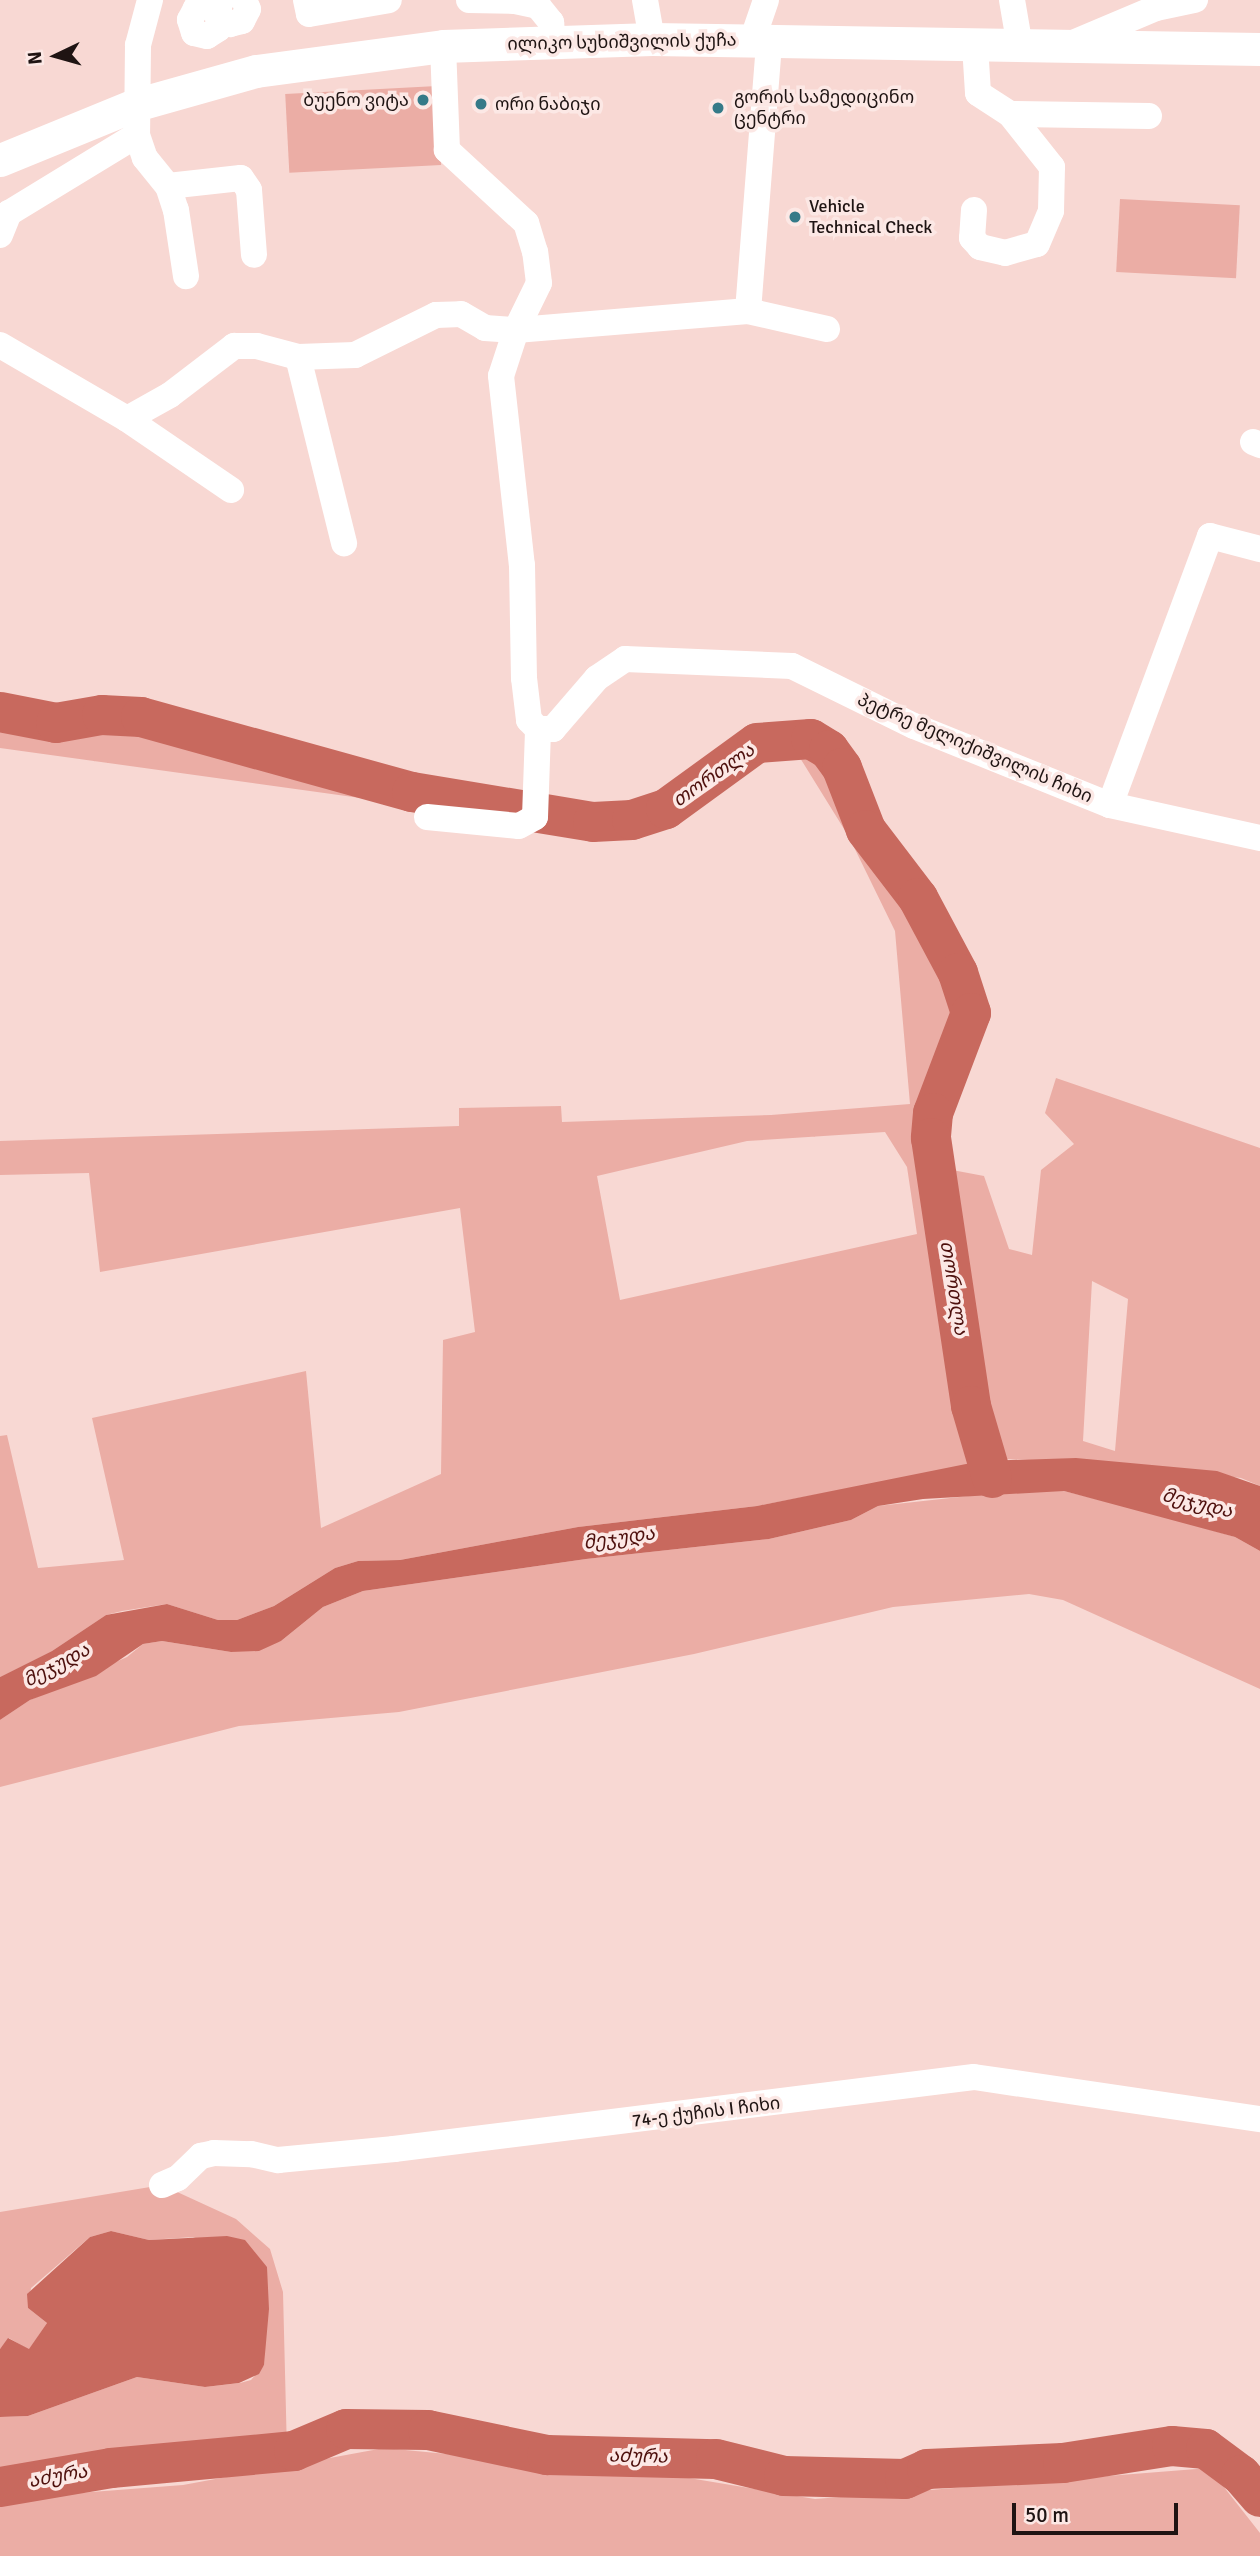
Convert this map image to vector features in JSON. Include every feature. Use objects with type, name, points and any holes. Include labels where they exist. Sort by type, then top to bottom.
[{"type":"main road","name":"ილიკო სუხიშვილის ქუჩა","points":[[0,160],[136,120],[256,71],[443,46],[652,39],[1062,48],[1260,49]]},
{"type":"street","points":[[150,0],[141,22],[136,120],[145,158],[168,186],[176,209],[186,276]]},
{"type":"street","points":[[306,0],[309,14],[389,0]]},
{"type":"street","points":[[469,0],[515,1],[538,6],[551,22],[553,41]]},
{"type":"street","points":[[645,0],[652,39]]},
{"type":"street","points":[[748,311],[761,41],[766,0]]},
{"type":"street","points":[[1012,0],[1020,47]]},
{"type":"street","points":[[1062,48],[1156,9],[1195,0]]},
{"type":"street","points":[[427,817],[519,825],[536,809],[545,729],[529,720],[524,678],[522,565],[501,376],[516,330],[539,283],[535,252],[526,223],[447,150],[443,46]]},
{"type":"street","points":[[974,211],[972,238],[980,247],[1004,253],[1037,244],[1051,211],[1052,167],[1010,114],[978,93],[975,46]]},
{"type":"street","points":[[1010,114],[1149,116]]},
{"type":"street","points":[[0,235],[9,212],[136,120]]},
{"type":"street","points":[[168,186],[241,178],[249,190],[254,255]]},
{"type":"street","points":[[127,418],[138,416],[170,395],[234,346],[257,346],[298,357],[355,355],[436,315],[461,314],[485,328],[516,330],[748,311],[827,329]]},
{"type":"street","points":[[0,345],[127,418],[231,490]]},
{"type":"street","points":[[298,357],[344,543]]},
{"type":"street","points":[[1110,805],[1210,536],[1260,550]]},
{"type":"street","name":"პეტრე მელიქიშვილის ჩიხი","points":[[545,729],[597,678],[625,659],[792,666],[914,726],[1110,805],[1260,838]]},
{"type":"street","name":"74-ე ქუჩის I ჩიხი","points":[[162,2185],[178,2178],[201,2156],[214,2153],[251,2154],[278,2161],[974,2077],[1260,2119]]},
{"type":"shaded area","points":[[437,86],[441,165],[289,173],[285,94]]},
{"type":"shaded area","points":[[1120,199],[1240,205],[1236,278],[1116,272]]},
{"type":"shaded area","points":[[0,712],[56,723],[102,715],[141,717],[412,792],[593,822],[632,820],[666,809],[757,743],[811,739],[829,750],[842,768],[866,830],[905,877],[965,988],[971,1013],[958,1047],[964,1049],[942,1147],[947,1169],[984,1176],[1009,1249],[1032,1255],[1041,1170],[1074,1144],[1045,1113],[1056,1078],[1260,1148],[1260,1486],[1241,1478],[1129,1464],[1004,1459],[757,1506],[578,1527],[400,1560],[358,1561],[335,1568],[274,1606],[237,1620],[218,1620],[167,1604],[122,1611],[106,1615],[52,1651],[0,1677],[0,1436],[7,1435],[38,1568],[124,1560],[92,1418],[306,1371],[321,1528],[441,1474],[443,1340],[475,1332],[460,1208],[100,1272],[89,1173],[0,1175],[0,1141],[459,1126],[459,1108],[561,1106],[562,1122],[771,1115],[910,1104],[895,931],[849,837],[797,753],[763,755],[660,824],[628,835],[0,748]],"holes":[[[885,1132],[907,1167],[917,1234],[620,1300],[597,1176],[747,1141]],[[1092,1281],[1128,1299],[1115,1451],[1083,1441]]]},
{"type":"shaded area","points":[[1031,1489],[1064,1491],[1164,1516],[1235,1537],[1260,1551],[1260,1689],[1063,1600],[1029,1594],[893,1607],[694,1654],[399,1712],[239,1726],[0,1787],[0,1720],[30,1700],[127,1657],[143,1644],[162,1641],[231,1652],[281,1641],[323,1607],[363,1591],[586,1559],[769,1539],[851,1520],[878,1506]]},
{"type":"shaded area","points":[[162,2185],[236,2219],[270,2249],[283,2292],[287,2452],[111,2468],[0,2487],[0,2417],[28,2416],[137,2377],[205,2387],[240,2383],[251,2380],[264,2365],[267,2267],[193,2237],[149,2240],[111,2231],[90,2237],[31,2288],[28,2308],[47,2323],[29,2350],[9,2338],[0,2349],[0,2212]]},
{"type":"shaded area","points":[[384,2448],[677,2476],[815,2499],[1209,2468],[1260,2533],[1260,2556],[0,2556],[0,2499],[183,2485]]},
{"type":"water","name":"მეჯუდა","points":[[1076,1458],[1217,1471],[1260,1486],[1260,1551],[1235,1537],[1064,1491],[923,1499],[878,1506],[851,1520],[769,1539],[586,1559],[363,1591],[323,1607],[281,1641],[259,1651],[231,1652],[162,1641],[143,1644],[96,1676],[30,1700],[0,1720],[0,1677],[52,1651],[106,1615],[167,1604],[218,1620],[237,1620],[274,1606],[335,1568],[358,1561],[400,1560],[578,1527],[757,1506],[981,1461]]},
{"type":"water","points":[[111,2231],[149,2240],[227,2236],[245,2240],[267,2267],[269,2309],[264,2365],[259,2374],[239,2383],[205,2387],[137,2377],[28,2416],[0,2417],[0,2349],[8,2338],[29,2349],[47,2323],[28,2308],[27,2294],[90,2237]]},
{"type":"waterway","name":"თორთლა","points":[[0,712],[56,723],[102,715],[141,717],[412,792],[593,822],[632,820],[666,809],[757,743],[811,739],[829,750],[842,768],[866,830],[918,898],[958,973],[971,1013],[933,1113],[931,1138],[971,1406],[992,1478]]},
{"type":"waterway","name":"აძურა","points":[[0,2487],[111,2468],[294,2451],[346,2429],[428,2430],[547,2455],[716,2459],[784,2476],[905,2479],[927,2469],[1063,2463],[1172,2446],[1206,2449],[1241,2475],[1260,2497]]},
{"type":"place","name":"ბუენო ვიტა","points":[[423,100]]},
{"type":"place","name":"ორი ნაბიჯი","points":[[481,104]]},
{"type":"place","name":"გორის სამედიცინო ცენტრი","points":[[718,108]]},
{"type":"place","name":"Vehicle Technical Check","points":[[795,217]]}]
